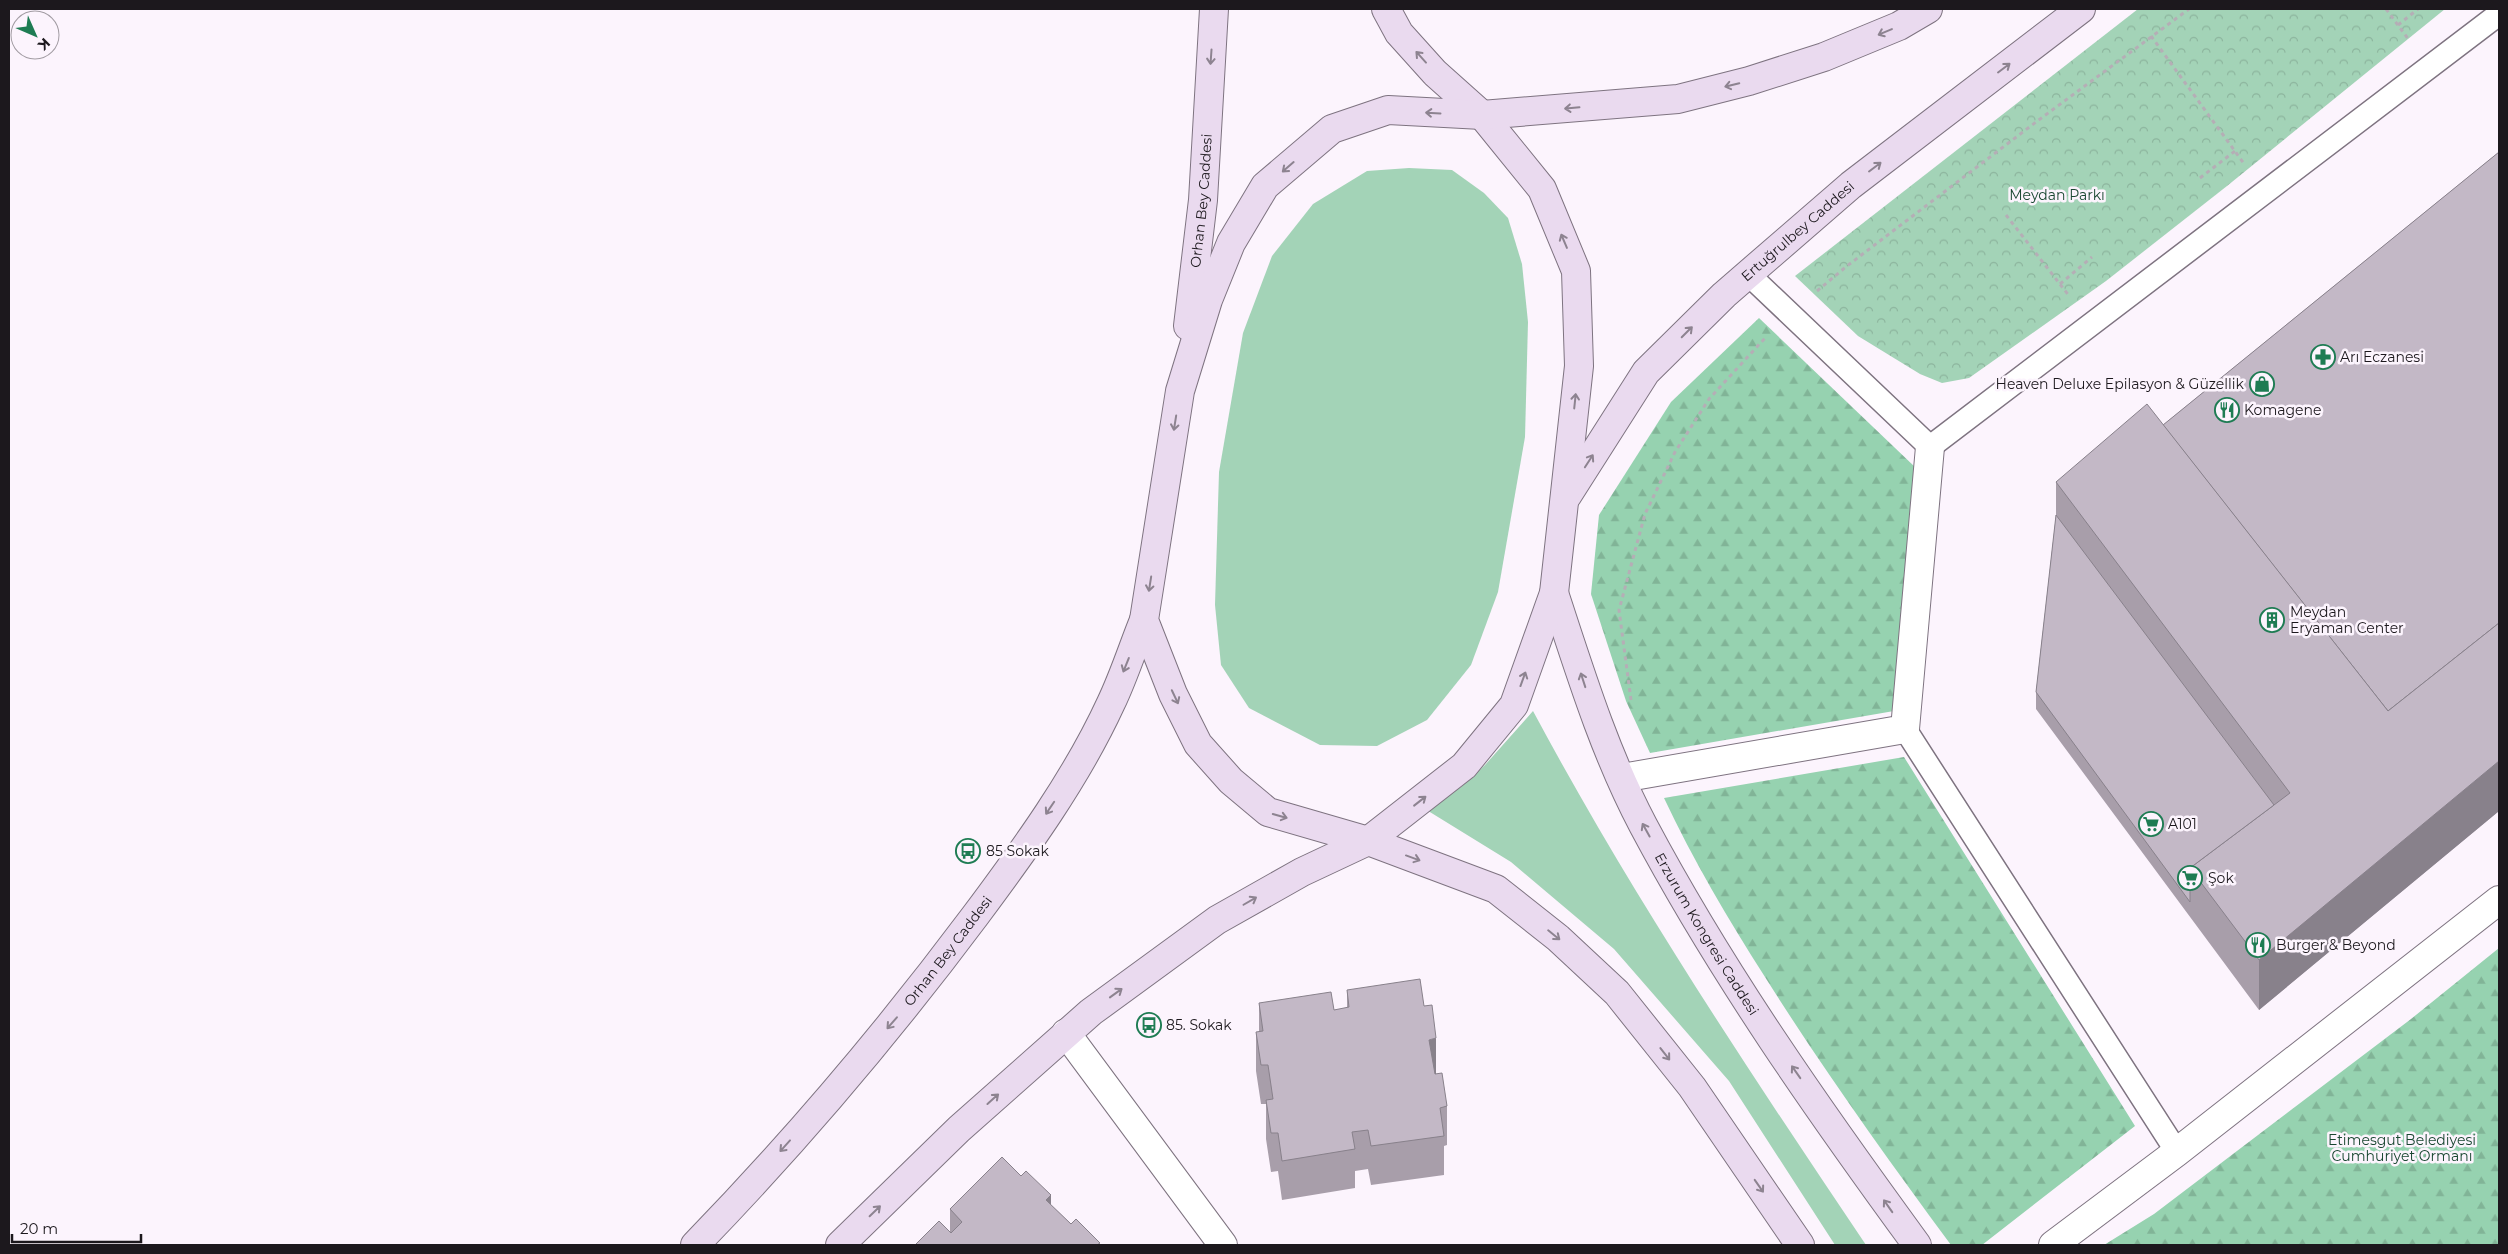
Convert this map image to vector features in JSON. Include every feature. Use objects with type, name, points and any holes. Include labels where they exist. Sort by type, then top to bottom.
[{"type":"main road","name":"Orhan Bey Caddesi","points":[[695,1245],[822,1105],[918,992],[1008,873],[1071,777],[1111,703],[1144,620],[1180,391],[1203,200],[1214,9]]},
{"type":"main road","points":[[840,1245],[959,1129],[1091,1012],[1217,920],[1302,872],[1368,841],[1464,766],[1514,705],[1554,593],[1579,366],[1576,271],[1542,189],[1482,115],[1434,73],[1399,33],[1386,9]]},
{"type":"main road","points":[[1180,391],[1208,300],[1232,243],[1265,186],[1332,129],[1388,110],[1482,115],[1678,99],[1749,81],[1824,57],[1899,26],[1928,9]]},
{"type":"main road","name":"Ertuğrulbey Caddesi","points":[[1563,502],[1646,372],[1748,274],[1851,185],[2081,9]]},
{"type":"main road","name":"Erzurum Kongresi Caddesi","points":[[1554,593],[1595,718],[1643,824],[1704,930],[1775,1043],[1917,1245]]},
{"type":"main road","points":[[1144,620],[1173,694],[1198,744],[1230,781],[1268,812],[1368,841],[1496,889],[1558,938],[1617,993],[1692,1087],[1800,1245]]},
{"type":"street","points":[[1622,778],[1905,729],[1930,447]]},
{"type":"street","points":[[2053,1245],[2177,1152],[2499,900]]},
{"type":"street","points":[[1066,1033],[1223,1245]]},
{"type":"lane","points":[[1748,274],[1930,447],[2499,14]]},
{"type":"lane","points":[[1905,729],[2177,1152]]},
{"type":"path","points":[[2398,25],[2418,9]]},
{"type":"path","points":[[2151,36],[2265,192]]},
{"type":"path","points":[[2200,178],[2234,151]]},
{"type":"path","points":[[2006,215],[2092,324]]},
{"type":"path","points":[[2060,284],[2092,257]]},
{"type":"green space","name":"Meydan Parkı","points":[[2138,9],[2445,9],[2227,186],[2106,281],[1969,378],[1942,383],[1920,374],[1858,336],[1795,276]]},
{"type":"green space","points":[[1409,168],[1452,170],[1484,193],[1508,218],[1522,264],[1528,322],[1525,437],[1498,592],[1471,665],[1427,720],[1377,746],[1320,745],[1249,708],[1221,665],[1215,605],[1219,472],[1243,333],[1272,256],[1313,204],[1367,171]]},
{"type":"green space","points":[[1759,318],[1916,468],[1894,711],[1650,753],[1626,701],[1591,594],[1599,515],[1671,402]]},
{"type":"green space","points":[[1533,711],[1610,848],[1651,915],[1735,1048],[1866,1245],[1835,1245],[1729,1081],[1614,949],[1511,862],[1425,809],[1461,787],[1485,765]]},
{"type":"green space","points":[[1904,757],[2135,1126],[1982,1245],[1951,1245],[1879,1146],[1809,1045],[1751,955],[1699,867],[1664,798]]},
{"type":"green space","name":"Etimesgut Belediyesi Cumhuriyet Ormanı","points":[[2499,948],[2499,1245],[2104,1245],[2154,1214],[2411,1019]]},
{"type":"building","points":[[2499,152],[2499,623],[2388,711],[2163,425]]},
{"type":"building","points":[[2147,404],[2388,711],[2499,623],[2499,761],[2259,960],[2190,868],[2290,793],[2056,482]]},
{"type":"building","points":[[2056,515],[2274,805],[2190,868],[2190,902],[2036,692]]},
{"type":"building","points":[[1420,979],[1424,1006],[1432,1005],[1436,1038],[1429,1040],[1435,1074],[1442,1073],[1447,1106],[1440,1108],[1444,1136],[1371,1146],[1368,1130],[1352,1132],[1355,1149],[1282,1161],[1278,1133],[1271,1133],[1266,1100],[1273,1099],[1268,1065],[1261,1065],[1256,1032],[1263,1031],[1259,1003],[1331,992],[1334,1010],[1349,1007],[1347,990]]},
{"type":"building","points":[[1002,1157],[1021,1176],[1026,1171],[1051,1195],[1046,1200],[1071,1224],[1076,1219],[1100,1243],[1097,1245],[915,1245],[939,1221],[951,1233],[962,1222],[950,1209]]},
{"type":"place","name":"Arı Eczanesi","points":[[2323,357]]},
{"type":"place","name":"Heaven Deluxe Epilasyon & Güzellik","points":[[2262,384]]},
{"type":"place","name":"Komagene","points":[[2227,410]]},
{"type":"place","name":"Meydan Eryaman Center","points":[[2272,620]]},
{"type":"place","name":"A101","points":[[2151,824]]},
{"type":"place","name":"85 Sokak","points":[[968,851]]},
{"type":"place","name":"Şok","points":[[2190,878]]},
{"type":"place","name":"Burger & Beyond","points":[[2258,945]]},
{"type":"place","name":"85. Sokak","points":[[1149,1025]]}]
